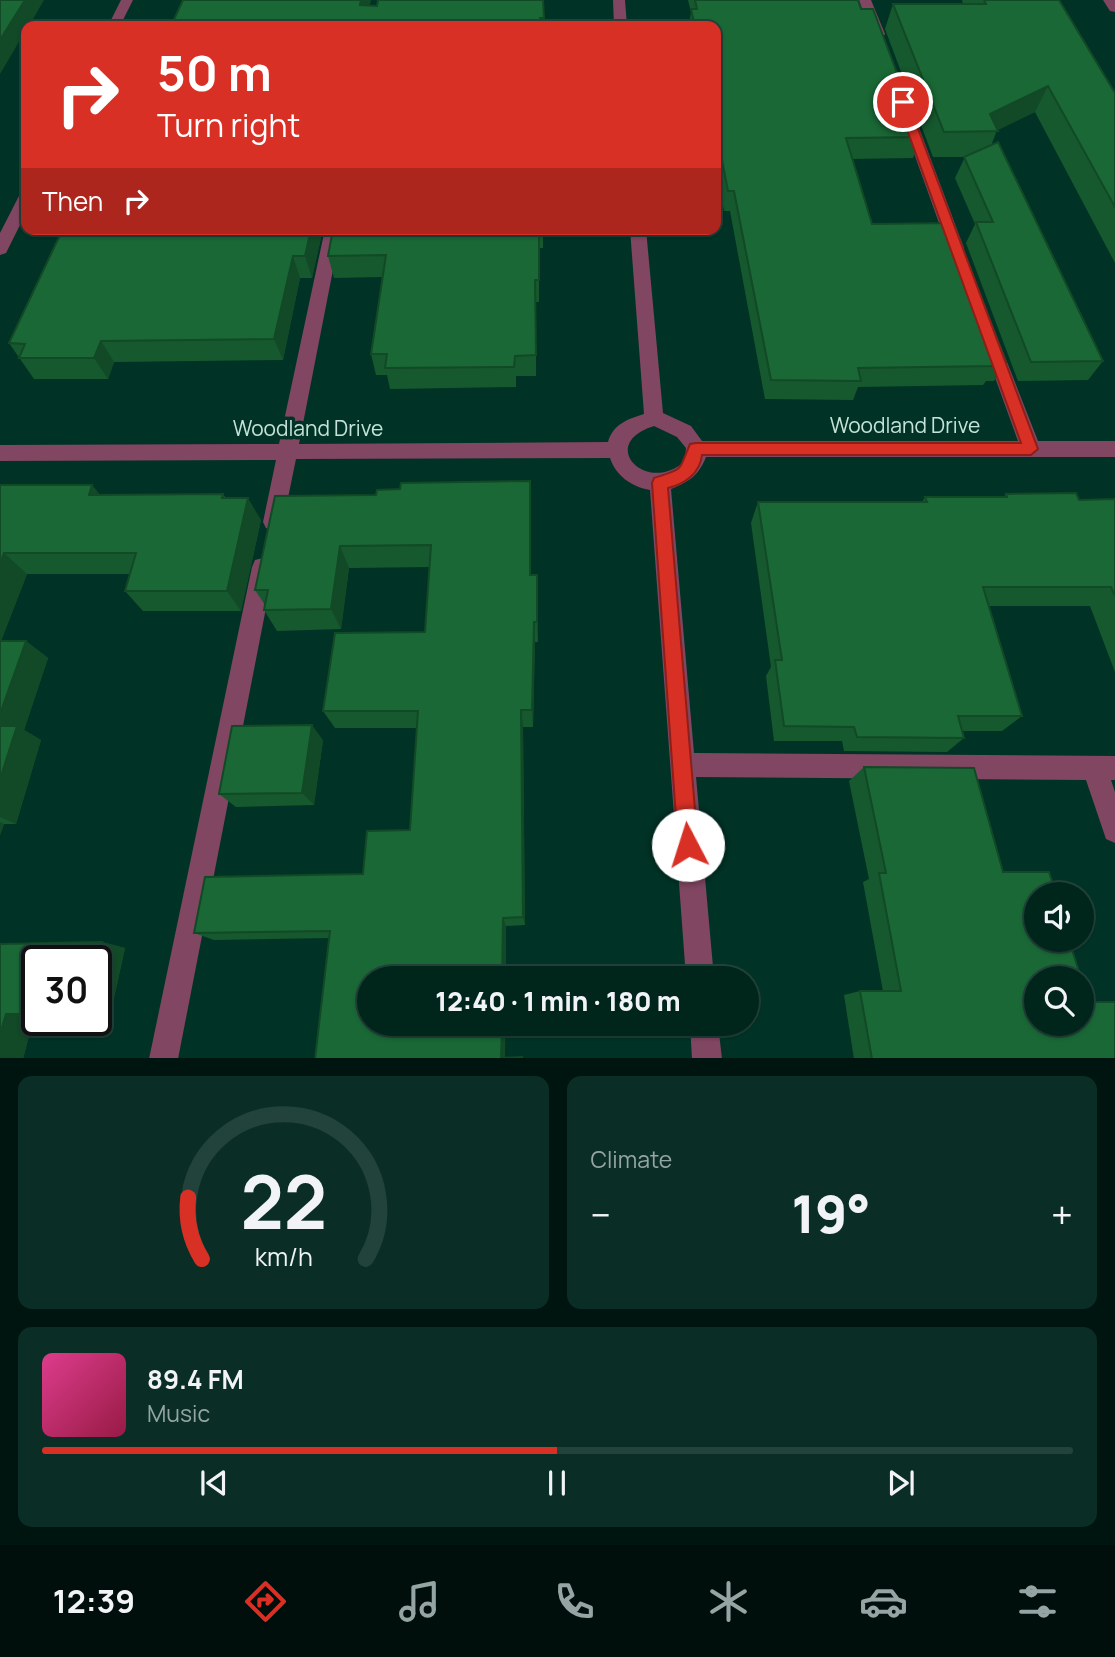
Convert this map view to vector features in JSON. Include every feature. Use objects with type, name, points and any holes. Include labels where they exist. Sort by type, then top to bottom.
[{"type":"street","points":[[116,21],[127,0]]},
{"type":"street","points":[[619,0],[621,21]]},
{"type":"street","points":[[865,0],[884,51]]},
{"type":"street","points":[[1110,0],[1115,8]]},
{"type":"street","points":[[903,102],[964,268]]},
{"type":"street","points":[[0,249],[21,208]]},
{"type":"street","points":[[163,1058],[332,235]]},
{"type":"street","points":[[638,235],[653,418]]},
{"type":"street","points":[[987,332],[1031,449]]},
{"type":"street","points":[[653,418],[681,427],[691,437],[696,449],[694,461],[687,472],[675,480],[660,483],[643,480],[629,473],[619,463],[616,450],[618,437],[626,427],[653,418]]},
{"type":"street","name":"Woodland Drive","points":[[696,449],[1115,449]]},
{"type":"street","name":"Woodland Drive","points":[[0,453],[616,450]]},
{"type":"street","points":[[660,483],[699,966]]},
{"type":"street","points":[[681,765],[1104,768],[1115,830]]},
{"type":"street","points":[[705,1036],[707,1058]]},
{"type":"building","points":[[0,0],[25,0],[0,40]]},
{"type":"building","points":[[183,0],[361,0],[360,5],[377,6],[378,0],[543,0],[544,18],[540,18],[540,21],[173,21]]},
{"type":"building","points":[[695,0],[858,0],[861,9],[873,9],[921,137],[846,138],[872,224],[953,223],[1006,362],[994,362],[995,366],[858,368],[861,381],[771,380],[734,191],[728,191],[721,155],[721,21],[694,21],[691,9],[697,9]]},
{"type":"building","points":[[984,0],[1059,0],[1115,93],[1115,207],[1048,86],[990,114],[998,131],[944,132],[893,4],[986,4]]},
{"type":"building","points":[[998,142],[1103,361],[1031,362],[976,222],[993,222],[964,157]]},
{"type":"building","points":[[60,235],[310,235],[305,256],[293,256],[274,339],[101,341],[94,358],[19,358],[25,344],[9,343]]},
{"type":"building","points":[[332,235],[539,235],[539,280],[535,280],[536,355],[515,356],[514,367],[385,368],[387,354],[371,354],[386,255],[328,256]]},
{"type":"building","points":[[530,481],[530,575],[537,575],[537,622],[534,622],[532,710],[521,710],[523,917],[503,918],[502,966],[357,966],[357,1036],[502,1036],[501,1058],[315,1058],[330,931],[194,933],[205,877],[363,874],[367,831],[410,830],[418,711],[323,711],[335,633],[425,632],[431,545],[340,546],[331,609],[264,610],[268,590],[255,590],[275,496],[376,495],[377,490],[400,489],[401,483]]},
{"type":"building","points":[[0,485],[92,485],[89,495],[223,494],[222,498],[248,498],[227,591],[125,591],[136,553],[4,553],[0,564]]},
{"type":"building","points":[[1076,493],[1079,500],[1115,499],[1115,596],[1111,587],[983,587],[1022,716],[958,716],[964,738],[857,737],[854,727],[784,726],[775,660],[782,660],[758,502],[927,502],[925,497],[1007,497],[1006,494]]},
{"type":"building","points":[[0,641],[26,641],[0,714]]},
{"type":"building","points":[[312,725],[302,793],[219,794],[232,726]]},
{"type":"building","points":[[0,726],[17,726],[0,779]]},
{"type":"building","points":[[864,767],[974,768],[1003,872],[1049,872],[1052,882],[1024,882],[1024,952],[1073,952],[1077,966],[1024,966],[1024,1036],[1094,1036],[1094,1002],[1115,1002],[1115,1058],[872,1058],[860,991],[901,991],[879,873],[886,873]]},
{"type":"building","points":[[102,942],[101,945],[21,945],[21,1014],[6,1014],[0,1034],[0,944]]},
{"type":"route","points":[[688,845],[660,483],[675,480],[687,472],[694,461],[696,449],[1031,449],[903,102]]}]
